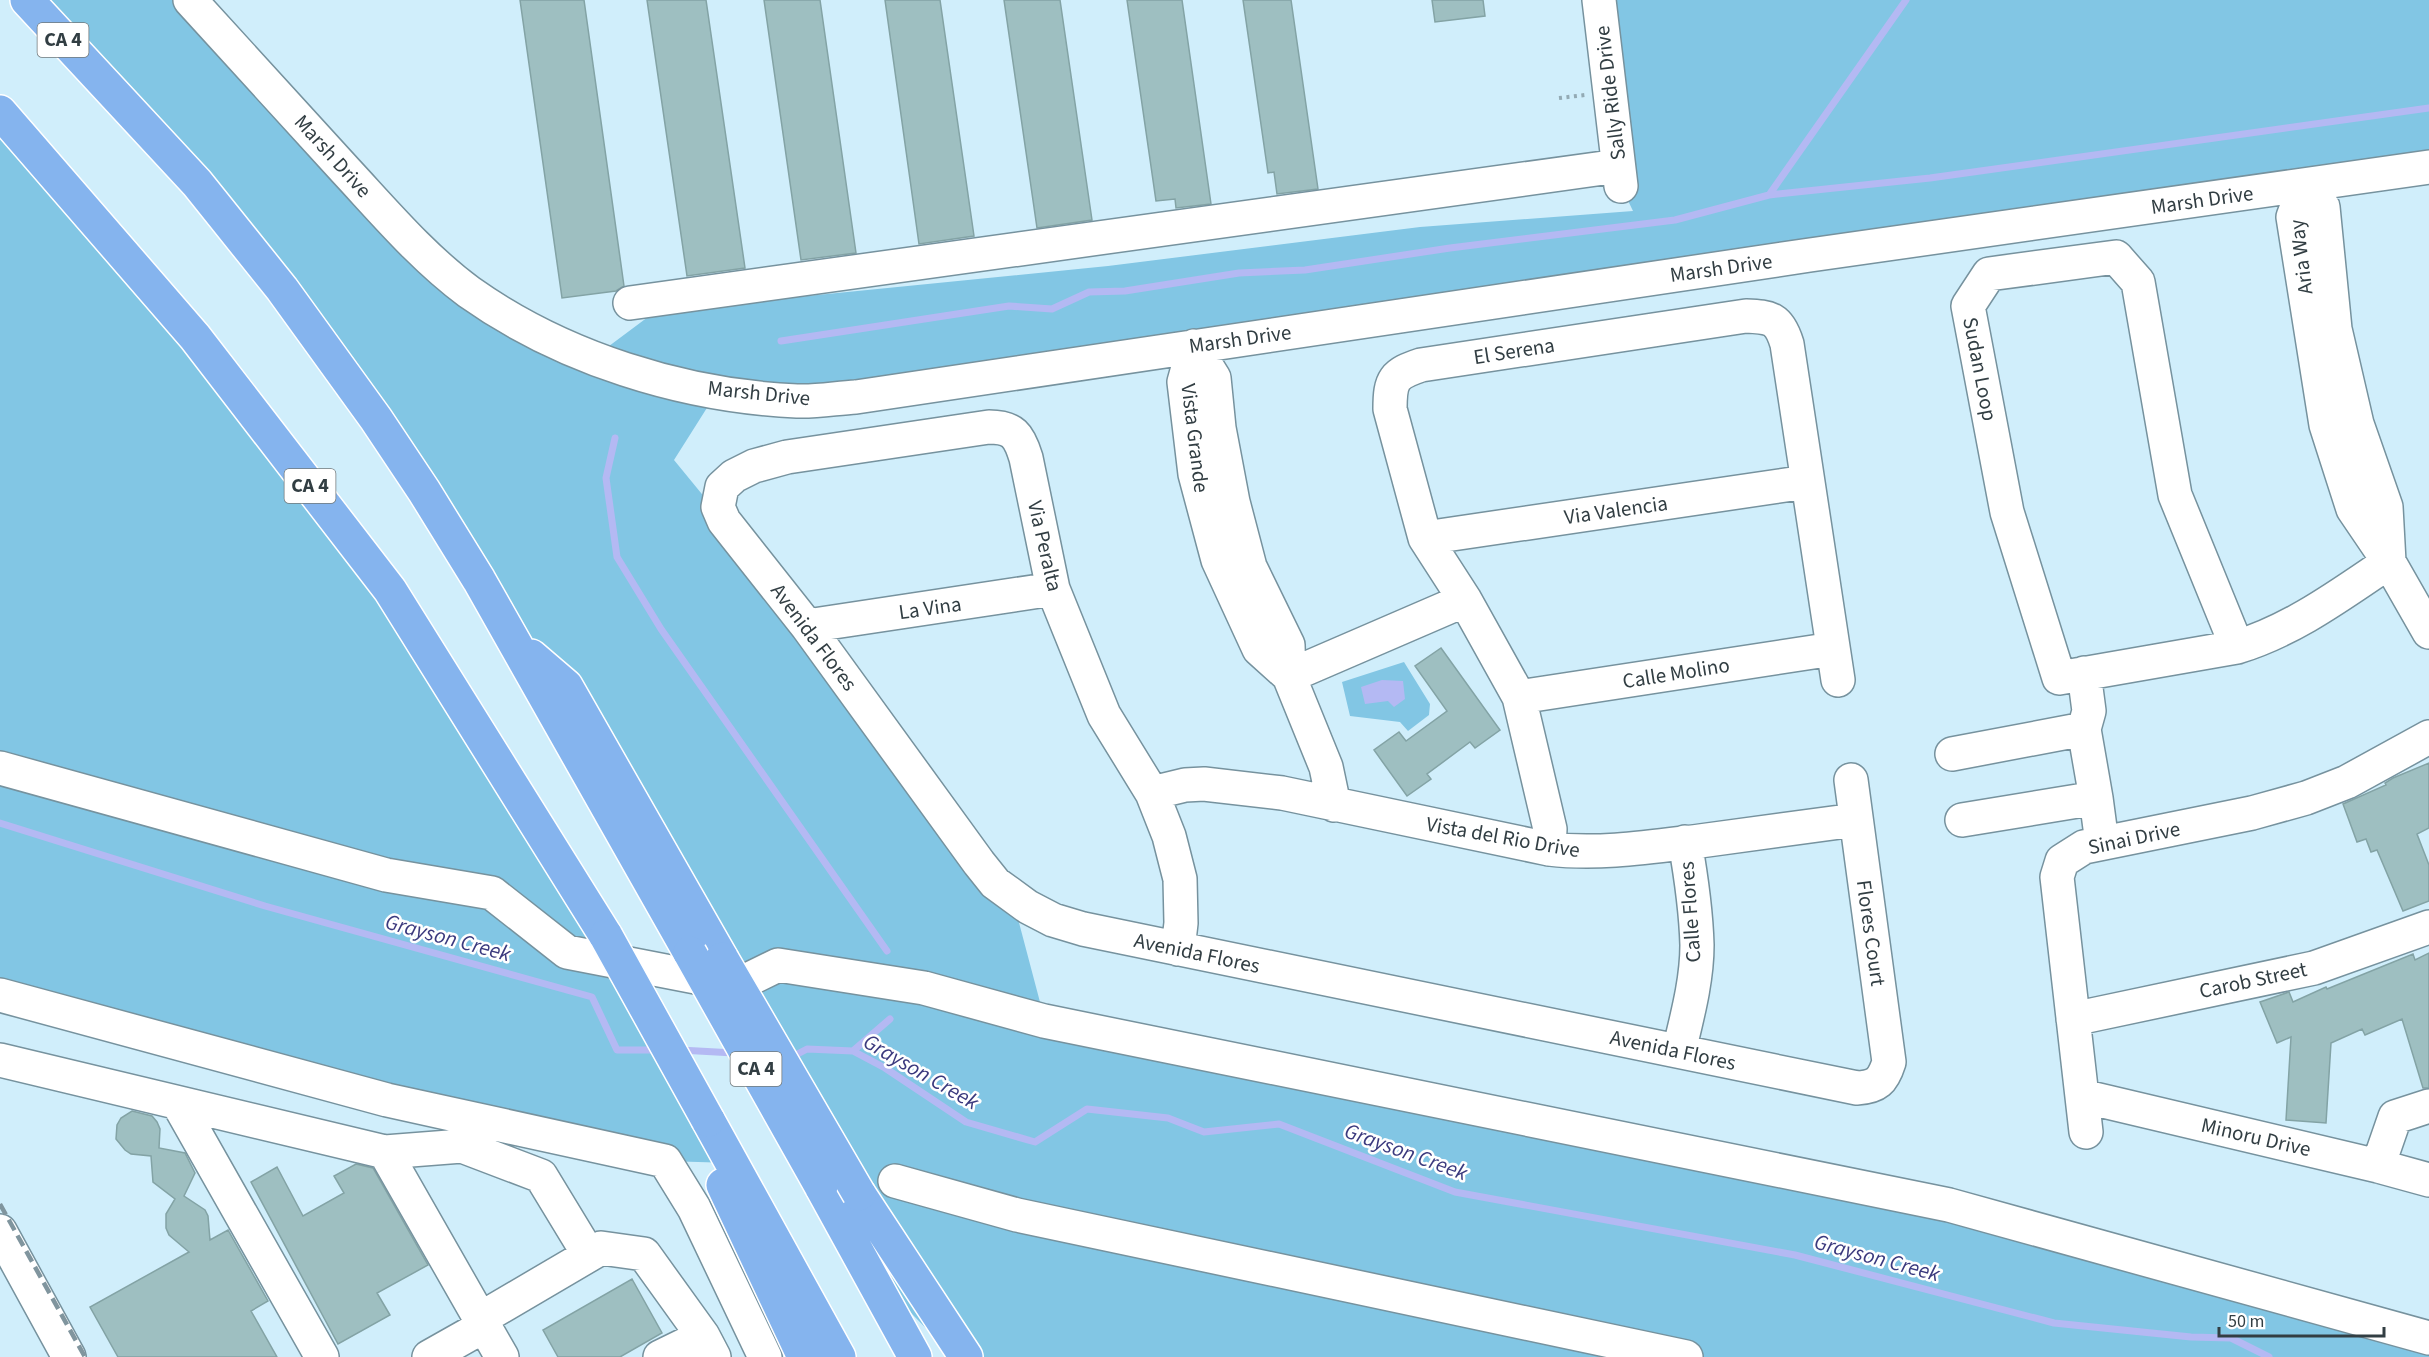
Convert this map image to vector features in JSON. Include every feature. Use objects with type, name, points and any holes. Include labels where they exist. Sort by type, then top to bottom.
[{"type":"highway","name":"CA 4","points":[[27,0],[197,183],[282,289],[330,354],[424,491],[513,641],[690,953],[915,1357]]},
{"type":"highway","name":"CA 4","points":[[0,112],[195,337],[390,590],[606,936],[708,1120],[727,1167]]},
{"type":"highway","points":[[513,641],[566,686],[860,1194],[966,1357]]},
{"type":"highway","points":[[727,1167],[724,1190],[804,1357]]},
{"type":"highway","points":[[727,1167],[839,1357]]},
{"type":"street","name":"Marsh Drive","points":[[190,0],[409,240],[468,291],[530,330],[594,358],[657,379],[798,401],[856,397],[1798,256],[2429,167]]},
{"type":"street","name":"Sally Ride Drive","points":[[630,303],[1619,176],[1599,0]]},
{"type":"street","name":"Aria Way","points":[[2305,186],[2293,217],[2326,425],[2353,508],[2427,624]]},
{"type":"street","name":"Sudan Loop","points":[[2237,647],[2175,495],[2138,282],[2116,257],[1989,274],[1968,306],[2007,512],[2059,678],[2237,647],[2265,639],[2323,607],[2389,562]]},
{"type":"street","name":"El Serena","points":[[1549,849],[1550,829],[1519,697],[1465,600],[1425,538],[1390,409],[1390,392],[1394,378],[1404,371],[1421,365],[1734,318],[1762,317],[1775,321],[1782,330],[1787,344],[1835,664]]},
{"type":"street","name":"Vista Grande","points":[[1194,346],[1184,382],[1195,474],[1218,560],[1259,649],[1289,676],[1326,767],[1334,805]]},
{"type":"street","name":"Via Peralta","points":[[719,495],[722,487],[734,476],[754,466],[787,457],[988,427],[1003,427],[1014,433],[1021,442],[1053,589],[1104,715],[1152,793],[1169,836],[1180,879],[1181,923],[1178,949]]},
{"type":"street","name":"Via Valencia","points":[[1425,538],[1806,482]]},
{"type":"street","name":"Avenida Flores","points":[[719,495],[718,507],[724,521],[807,626],[995,883],[1028,907],[1053,920],[1083,929],[1178,949],[1857,1088],[1869,1088],[1877,1083]]},
{"type":"street","name":"La Vina","points":[[807,626],[1053,589]]},
{"type":"street","points":[[1289,676],[1465,600]]},
{"type":"street","name":"Calle Molino","points":[[1519,697],[1835,664]]},
{"type":"street","points":[[2084,673],[2089,711],[2084,729],[2102,843]]},
{"type":"street","points":[[1952,754],[2084,729]]},
{"type":"street","name":"Sinai Drive","points":[[2086,1132],[2057,877],[2062,861],[2084,847],[2252,813],[2306,798],[2346,782],[2429,737]]},
{"type":"street","points":[[0,768],[386,875],[492,893],[567,952],[737,985],[778,965],[924,988],[1044,1021],[1949,1205],[2429,1338]]},
{"type":"street","name":"Flores Court","points":[[1851,780],[1889,1062],[1884,1077],[1877,1083]]},
{"type":"street","name":"Vista del Rio Drive","points":[[1152,793],[1185,785],[1204,784],[1282,793],[1549,849],[1598,852],[1855,820]]},
{"type":"street","points":[[1962,820],[2096,798]]},
{"type":"street","name":"Calle Flores","points":[[1679,1051],[1692,994],[1697,947],[1693,892],[1685,842]]},
{"type":"street","name":"Carob Street","points":[[2073,1019],[2314,968],[2429,927]]},
{"type":"street","points":[[0,995],[387,1100],[665,1161],[694,1208],[765,1357]]},
{"type":"street","points":[[0,1060],[385,1152],[462,1146],[541,1176],[589,1255]]},
{"type":"street","name":"Minoru Drive","points":[[2082,1096],[2429,1180]]},
{"type":"street","points":[[178,1102],[322,1357]]},
{"type":"street","points":[[2378,1166],[2395,1118],[2429,1106]]},
{"type":"street","points":[[385,1152],[502,1357]]},
{"type":"street","points":[[895,1181],[1017,1215],[1686,1357]]},
{"type":"street","points":[[0,1287],[7,1245]]},
{"type":"street","points":[[7,1245],[69,1357]]},
{"type":"street","points":[[429,1357],[601,1248],[644,1254],[708,1347],[660,1357]]},
{"type":"shaded area","points":[[27,0],[190,0],[409,240],[593,358],[656,311],[1108,266],[1420,227],[1633,211],[1621,186],[1599,0],[2429,0],[2429,165],[856,397],[717,392],[674,460],[724,521],[1012,896],[1045,1021],[1949,1205],[2429,1338],[2429,1357],[954,1357],[870,1271],[690,953],[282,289]]},
{"type":"shaded area","points":[[0,112],[390,590],[731,1163],[665,1161],[0,995]]},
{"type":"shaded area","points":[[1404,662],[1430,704],[1429,715],[1408,731],[1400,722],[1350,716],[1342,682]]},
{"type":"shaded area","points":[[1382,680],[1403,681],[1405,699],[1394,707],[1388,701],[1365,704],[1361,687]]},
{"type":"building","points":[[520,0],[584,0],[624,286],[616,291],[562,298]]},
{"type":"building","points":[[647,0],[706,0],[745,268],[687,276]]},
{"type":"building","points":[[764,0],[820,0],[856,253],[801,260]]},
{"type":"building","points":[[885,0],[940,0],[974,236],[919,244]]},
{"type":"building","points":[[1004,0],[1060,0],[1092,220],[1037,228]]},
{"type":"building","points":[[1127,0],[1182,0],[1211,204],[1176,208],[1175,199],[1156,201]]},
{"type":"building","points":[[1243,0],[1291,0],[1318,189],[1277,194],[1274,172],[1268,173]]},
{"type":"building","points":[[1432,0],[1483,0],[1485,16],[1435,22]]},
{"type":"building","points":[[1441,648],[1500,730],[1475,748],[1470,742],[1427,774],[1431,779],[1407,796],[1374,750],[1399,732],[1406,741],[1447,711],[1415,666]]},
{"type":"building","points":[[2429,763],[2429,828],[2417,834],[2429,865],[2429,901],[2403,911],[2377,850],[2371,852],[2366,839],[2357,842],[2343,804],[2386,785],[2385,783],[2393,778]]},
{"type":"building","points":[[2429,953],[2429,1088],[2423,1088],[2402,1019],[2365,1035],[2362,1029],[2331,1043],[2326,1123],[2286,1120],[2291,1037],[2277,1043],[2260,1002],[2289,992],[2293,1002],[2413,954],[2415,960]]},
{"type":"building","points":[[132,1111],[152,1116],[157,1122],[160,1129],[159,1148],[185,1153],[195,1173],[184,1196],[205,1210],[208,1216],[210,1240],[228,1230],[268,1301],[251,1311],[277,1357],[118,1357],[90,1307],[189,1252],[169,1235],[166,1228],[166,1214],[175,1199],[153,1182],[151,1156],[131,1154],[116,1139],[117,1125],[121,1118]]},
{"type":"building","points":[[356,1164],[373,1168],[428,1265],[377,1293],[390,1315],[338,1344],[251,1182],[277,1167],[303,1216],[344,1193],[334,1176]]},
{"type":"building","points":[[632,1279],[662,1333],[620,1357],[558,1357],[543,1330]]},
{"type":"waterway","points":[[1769,195],[1906,0]]},
{"type":"waterway","points":[[781,341],[1009,306],[1052,309],[1089,292],[1125,291],[1239,273],[1305,270],[1450,248],[1675,220],[1769,195],[1930,178],[2429,108]]},
{"type":"waterway","points":[[615,438],[606,478],[617,557],[661,629],[887,951]]},
{"type":"waterway","name":"Grayson Creek","points":[[0,823],[265,906],[592,997],[617,1050],[657,1050]]},
{"type":"waterway","points":[[853,1051],[890,1019]]},
{"type":"waterway","name":"Grayson Creek","points":[[790,1058],[807,1049],[853,1051],[885,1068],[966,1122],[1035,1142],[1087,1109],[1168,1118],[1204,1132],[1279,1124],[1455,1192],[1795,1255],[2054,1323],[2191,1337],[2231,1338],[2269,1357]]},
{"type":"waterway","name":"Grayson Creek","points":[[680,1050],[734,1053]]},
{"type":"railway","points":[[0,1204],[85,1357]]}]
